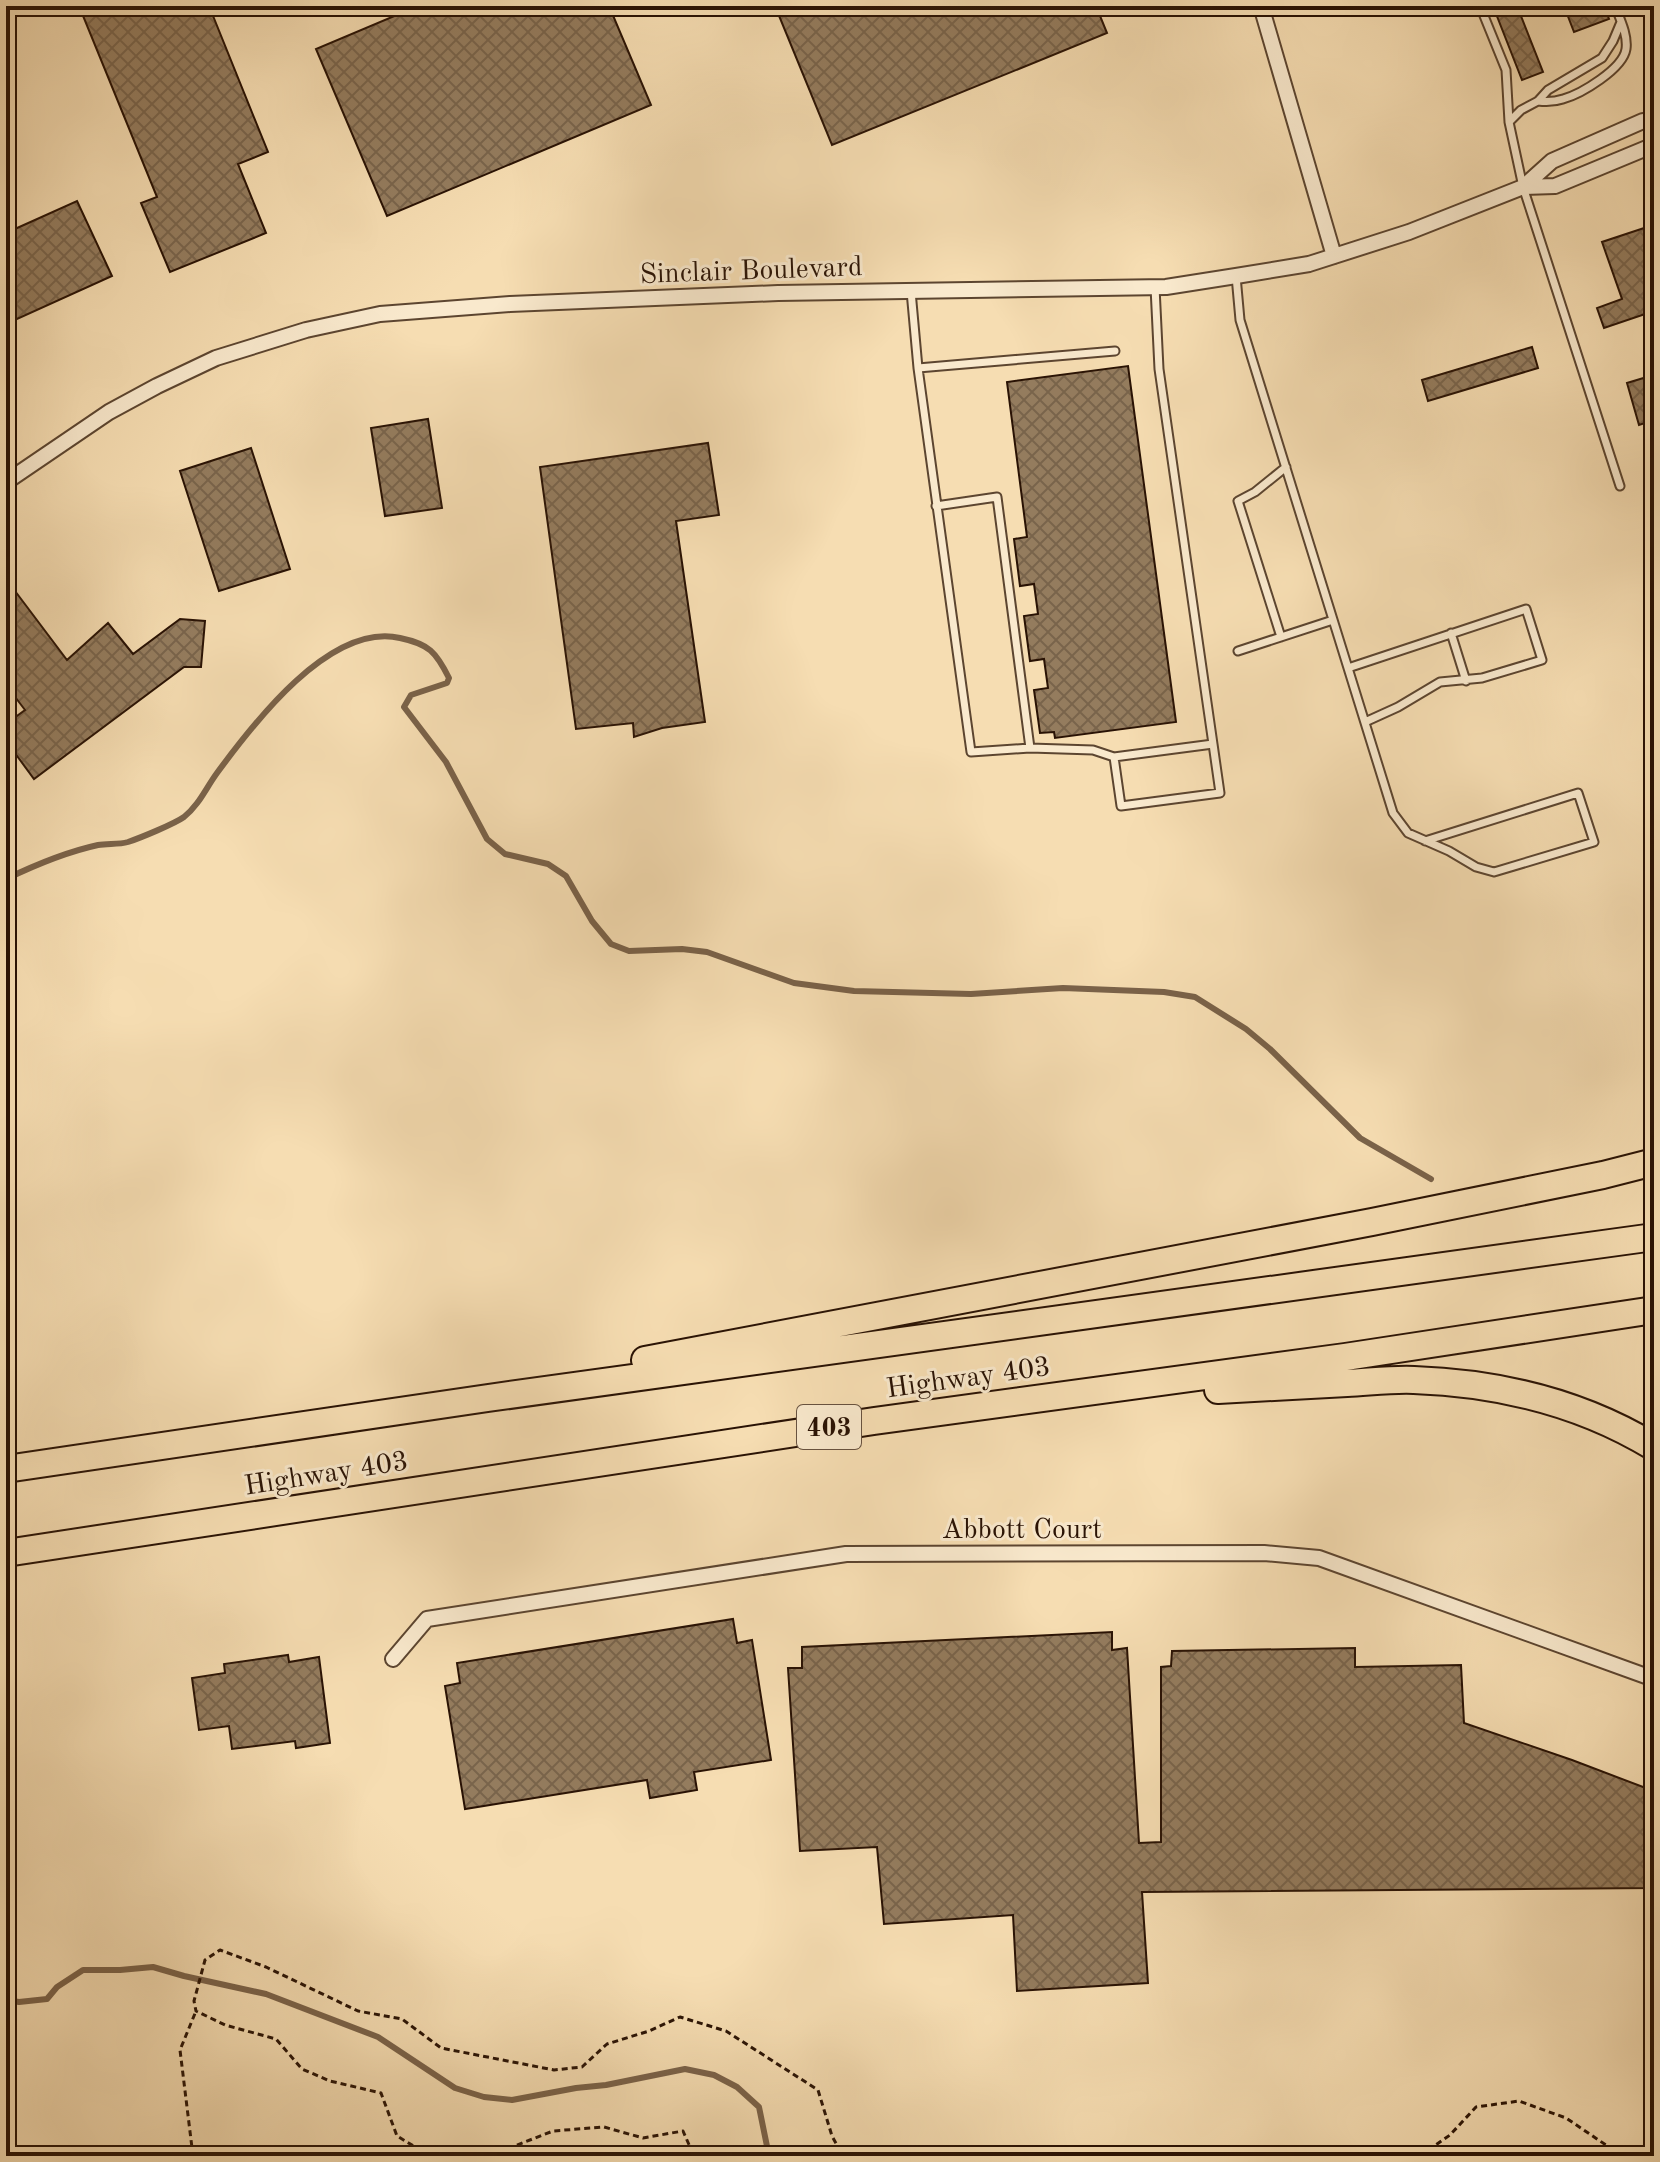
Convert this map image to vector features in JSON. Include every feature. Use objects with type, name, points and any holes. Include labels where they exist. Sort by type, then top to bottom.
[{"type":"highway","points":[[488,1398],[555,1377],[1372,1222],[1654,1162]]},
{"type":"highway","name":"Highway 403","points":[[6,1469],[488,1398],[1654,1237]]},
{"type":"highway","name":"Highway 403","points":[[6,1553],[874,1421],[1345,1357],[1654,1310]]},
{"type":"highway","points":[[874,1421],[920,1427],[1209,1391],[1411,1380],[1472,1384],[1536,1397],[1578,1410],[1654,1447]]},
{"type":"street","points":[[1261,6],[1334,256]]},
{"type":"street","name":"Sinclair Boulevard","points":[[1523,187],[1552,161],[1643,121],[1654,121]]},
{"type":"street","name":"Sinclair Boulevard","points":[[6,482],[109,412],[216,358],[306,330],[380,314],[510,304],[778,293],[1155,287],[1309,264],[1409,232],[1523,187],[1555,186],[1654,145]]},
{"type":"street","name":"Abbott Court","points":[[393,1659],[427,1619],[846,1554],[1264,1553],[1319,1558],[1654,1679]]},
{"type":"lane","points":[[1480,6],[1506,70],[1509,122],[1523,187],[1620,486]]},
{"type":"lane","points":[[1538,101],[1553,102],[1571,97],[1612,71],[1624,56],[1627,46],[1615,6]]},
{"type":"lane","points":[[1509,122],[1548,90],[1602,58],[1621,22]]},
{"type":"lane","points":[[1236,276],[1240,320],[1393,813],[1408,833],[1476,867],[1494,872],[1594,842],[1578,793],[1425,841]]},
{"type":"lane","points":[[1114,757],[1121,806],[1220,793],[1159,369],[1155,287]]},
{"type":"lane","points":[[911,291],[918,368],[971,752],[1030,748],[1093,750],[1114,757],[1213,744]]},
{"type":"lane","points":[[918,368],[1115,351]]},
{"type":"lane","points":[[1281,637],[1238,501],[1255,492],[1286,467]]},
{"type":"lane","points":[[936,506],[997,497],[1030,748]]},
{"type":"lane","points":[[1348,668],[1526,609],[1542,660],[1482,678],[1440,682],[1365,722]]},
{"type":"lane","points":[[1238,651],[1333,620]]},
{"type":"lane","points":[[1451,633],[1466,681]]},
{"type":"path","points":[[193,2156],[180,2050],[196,2011],[194,2001],[205,1960],[220,1950],[266,1967],[358,2011],[402,2019],[441,2048],[554,2070],[582,2067],[607,2044],[680,2017],[726,2031],[818,2090],[832,2136],[843,2156]]},
{"type":"path","points":[[196,2011],[225,2025],[276,2039],[302,2069],[330,2081],[381,2093],[397,2136],[430,2156]]},
{"type":"path","points":[[1420,2156],[1450,2135],[1476,2107],[1519,2101],[1566,2118],[1618,2156]]},
{"type":"path","points":[[489,2156],[553,2131],[604,2127],[643,2138],[683,2131],[694,2156]]},
{"type":"building","points":[[79,6],[209,6],[268,152],[238,164],[266,233],[170,272],[141,203],[157,197]]},
{"type":"building","points":[[418,6],[609,6],[651,105],[387,216],[316,49]]},
{"type":"building","points":[[775,6],[1096,6],[1107,33],[832,145]]},
{"type":"building","points":[[1493,6],[1517,6],[1543,72],[1522,80]]},
{"type":"building","points":[[1564,6],[1604,6],[1609,19],[1574,32]]},
{"type":"building","points":[[77,201],[112,276],[6,324],[6,233]]},
{"type":"building","points":[[1647,227],[1654,248],[1654,311],[1604,328],[1597,308],[1622,299],[1602,242]]},
{"type":"building","points":[[1532,347],[1538,368],[1428,401],[1422,380]]},
{"type":"building","points":[[1128,366],[1176,722],[1055,738],[1054,732],[1040,733],[1034,690],[1048,688],[1044,659],[1030,661],[1024,616],[1038,614],[1034,584],[1020,586],[1014,539],[1027,537],[1007,382]]},
{"type":"building","points":[[1650,376],[1654,391],[1654,420],[1639,425],[1627,383]]},
{"type":"building","points":[[428,419],[442,508],[385,516],[371,428]]},
{"type":"building","points":[[708,443],[719,515],[676,521],[705,722],[662,728],[634,737],[633,723],[576,729],[540,467]]},
{"type":"building","points":[[251,448],[290,569],[219,591],[180,471]]},
{"type":"building","points":[[6,579],[67,660],[108,623],[133,654],[180,619],[205,621],[201,667],[184,667],[34,779],[6,741],[6,724],[25,710],[6,685]]},
{"type":"building","points":[[733,1619],[737,1643],[752,1640],[771,1760],[694,1772],[697,1790],[650,1798],[647,1780],[465,1809],[445,1686],[460,1683],[457,1663]]},
{"type":"building","points":[[1112,1632],[1112,1650],[1127,1648],[1139,1843],[1161,1842],[1161,1667],[1171,1666],[1172,1651],[1355,1648],[1355,1667],[1461,1665],[1464,1723],[1643,1787],[1654,1787],[1654,1888],[1142,1892],[1148,1983],[1017,1991],[1013,1915],[884,1924],[877,1847],[800,1851],[788,1668],[802,1668],[802,1647]]},
{"type":"building","points":[[288,1655],[289,1662],[319,1657],[330,1743],[296,1748],[295,1741],[232,1749],[229,1726],[199,1730],[192,1678],[225,1673],[224,1664]]},
{"type":"waterway","points":[[6,879],[74,851],[128,842],[184,817],[251,729],[296,681],[347,645],[374,637],[400,638],[430,650],[449,678],[447,683],[411,695],[404,707],[446,762],[487,839],[505,854],[548,864],[566,876],[592,921],[611,944],[629,951],[682,949],[707,952],[794,983],[854,991],[971,994],[1063,988],[1164,992],[1195,997],[1246,1029],[1270,1049],[1360,1138],[1431,1179]]},
{"type":"waterway","points":[[6,2000],[47,1999],[57,1987],[83,1970],[153,1967],[266,1994],[378,2037],[455,2088],[484,2097],[512,2100],[685,2069],[714,2075],[737,2087],[759,2107],[769,2156]]}]
